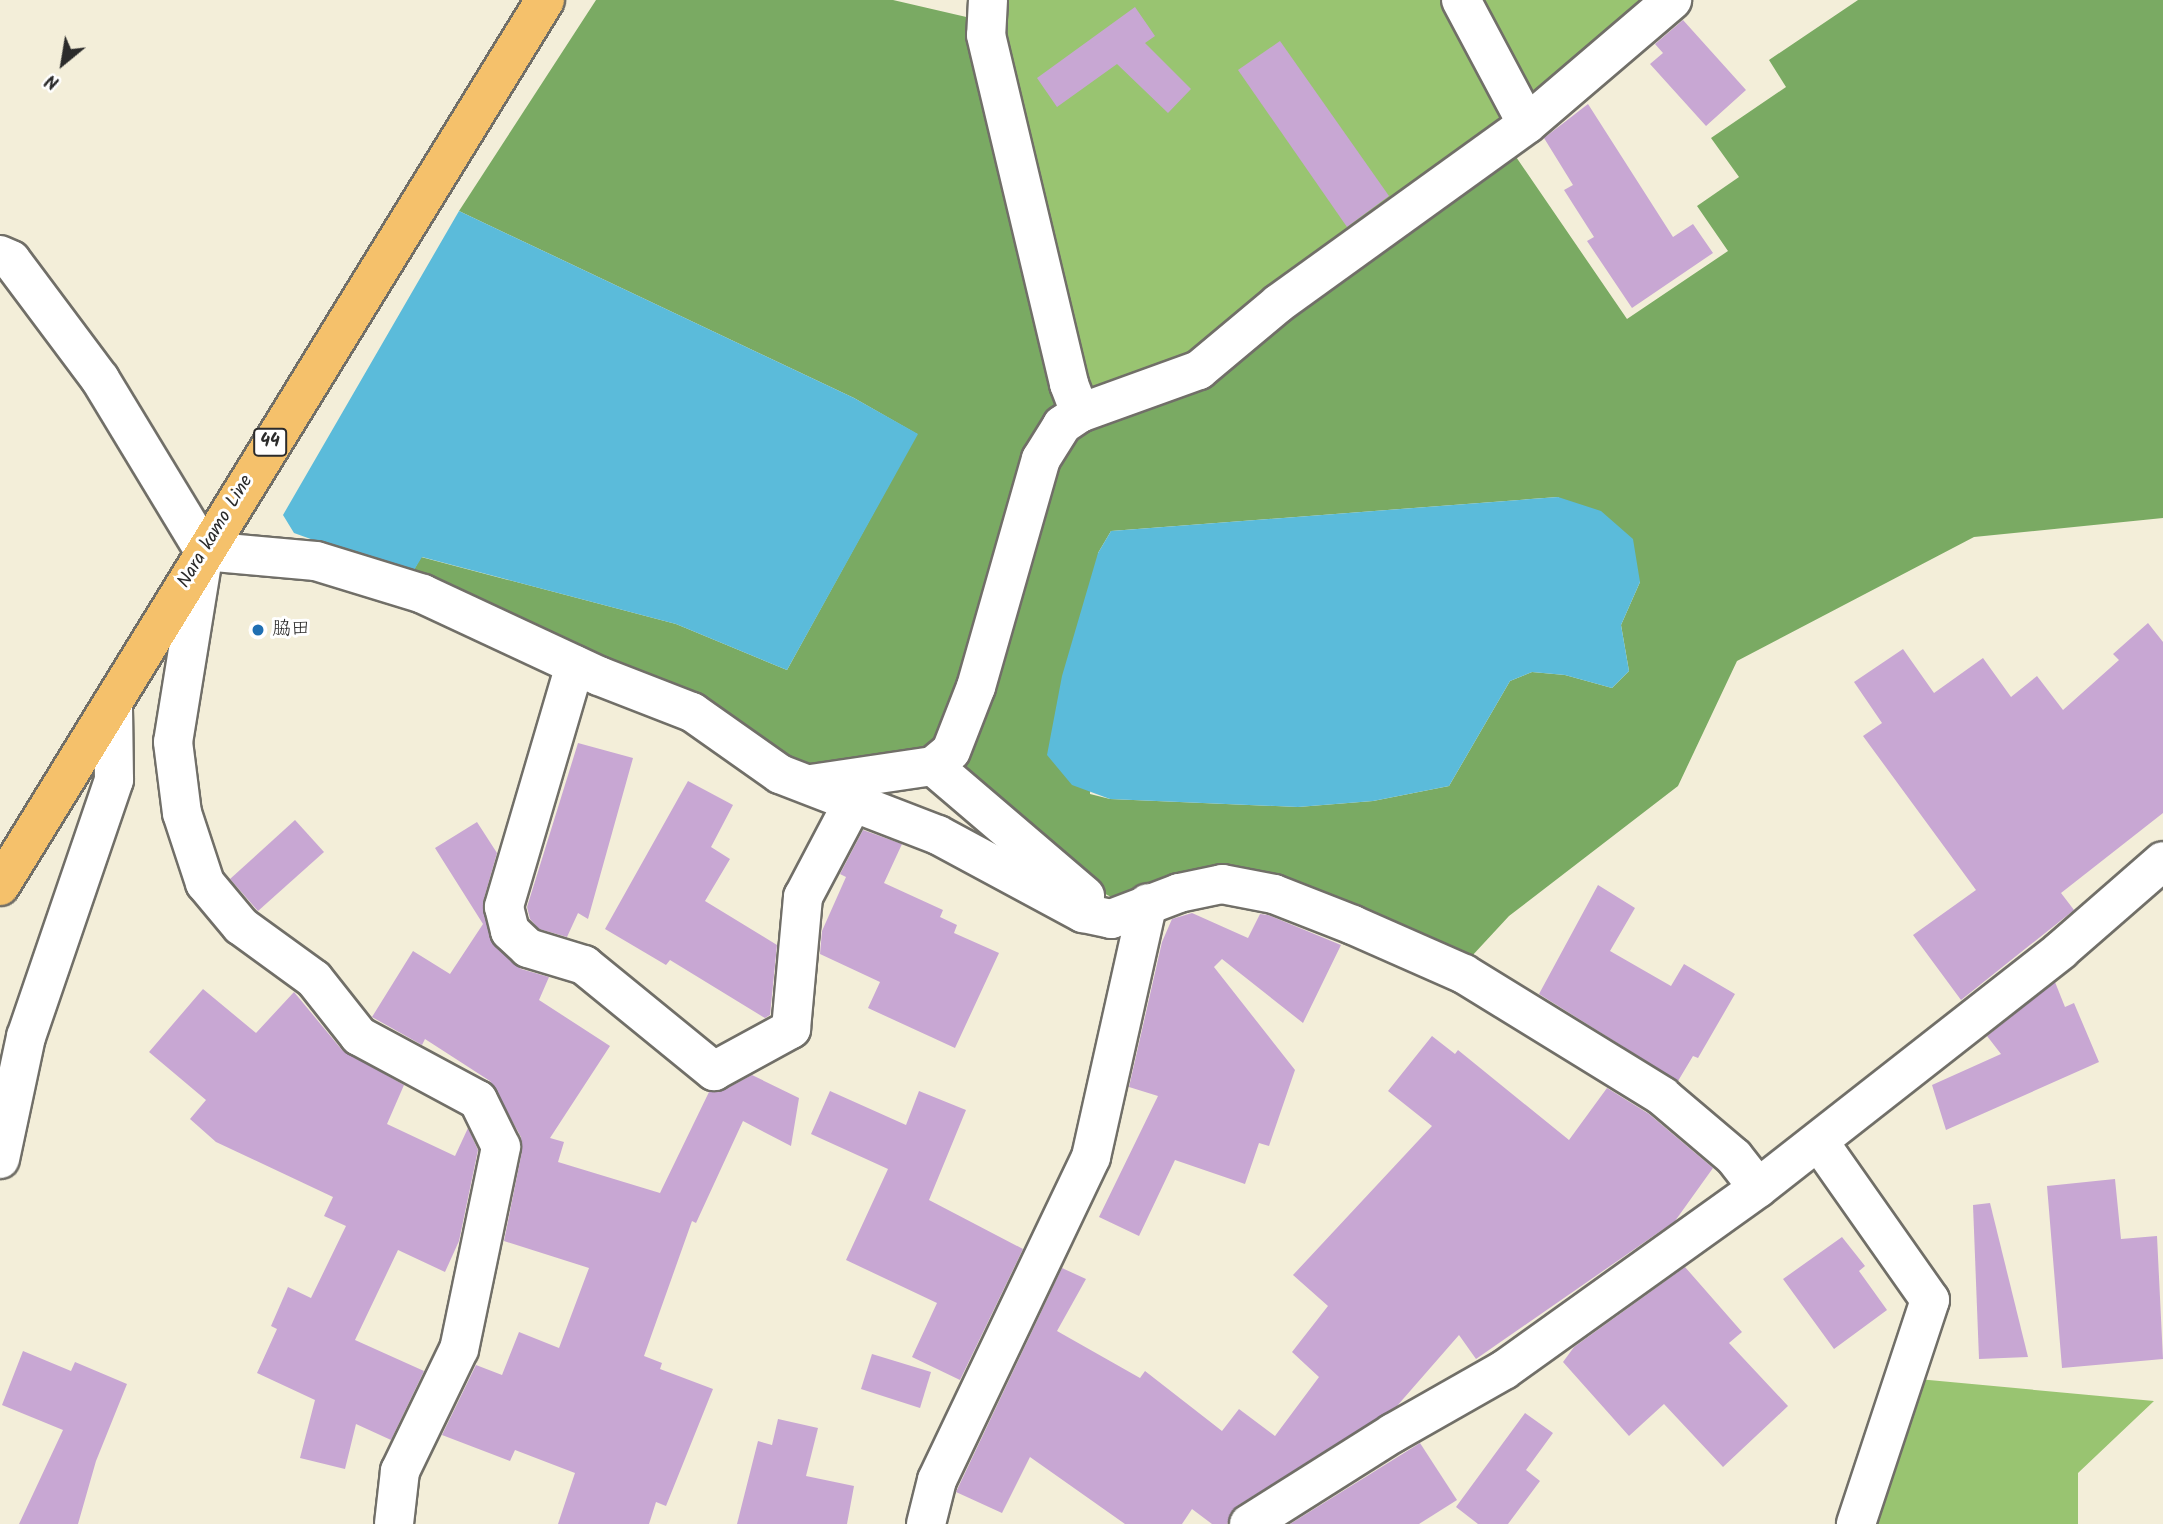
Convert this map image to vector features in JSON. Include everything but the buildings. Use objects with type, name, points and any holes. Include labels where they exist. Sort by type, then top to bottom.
[{"type":"main road","name":"Nara kamo Line","points":[[0,886],[113,708],[204,551],[545,0]]},
{"type":"street","points":[[988,0],[986,34],[1069,384],[1080,413]]},
{"type":"street","points":[[1461,0],[1527,124]]},
{"type":"street","points":[[811,784],[933,766],[960,737],[1041,459],[1049,440],[1080,413],[1199,370],[1279,303],[1527,124],[1672,0]]},
{"type":"street","points":[[0,255],[11,260],[100,379],[204,551],[173,742],[183,813],[205,883],[241,926],[313,979],[359,1036],[478,1100],[501,1147],[459,1349],[400,1471],[394,1524]]},
{"type":"street","points":[[204,551],[316,561],[423,594],[575,665],[692,712],[780,774],[938,835],[1083,914],[1111,919],[1148,903],[1222,884],[1274,894],[1464,974],[1662,1096],[1734,1157],[1758,1188]]},
{"type":"street","points":[[575,665],[505,907],[510,930],[528,948],[584,965],[714,1070],[791,1029],[803,897],[853,802]]},
{"type":"street","points":[[0,1159],[26,1037],[114,780],[113,708]]},
{"type":"street","points":[[933,766],[1111,919]]},
{"type":"street","points":[[1249,1524],[1393,1433],[1504,1370],[1758,1188],[2061,950],[2163,861]]},
{"type":"street","points":[[926,1524],[937,1480],[1091,1157],[1148,903]]},
{"type":"street","points":[[1819,1142],[1930,1300],[1856,1524]]},
{"type":"green space","points":[[596,0],[893,0],[975,19],[1069,409],[943,744],[816,772],[411,575],[421,557],[676,624],[787,670],[917,434],[854,398],[459,211]]},
{"type":"green space","points":[[994,0],[1448,0],[1511,121],[1194,361],[1082,401]]},
{"type":"green space","points":[[1470,0],[1662,0],[1529,113]]},
{"type":"green space","points":[[1858,0],[2163,0],[2163,518],[1974,537],[1737,661],[1678,786],[1509,916],[1471,957],[1289,886],[1115,899],[1071,876],[949,768],[1061,447],[1512,151],[1627,319],[1728,251],[1697,206],[1739,177],[1711,138],[1786,87],[1769,60]],"holes":[[[1558,497],[1640,582],[1621,625],[1629,671],[1612,688],[1565,675],[1532,672],[1510,681],[1449,786],[1373,801],[1298,807],[1110,799],[1090,794],[1098,553],[1111,531]]]},
{"type":"green space","points":[[1918,1379],[2154,1401],[2078,1473],[2078,1524],[1870,1524]]},
{"type":"water","points":[[459,211],[854,398],[918,434],[787,670],[676,624],[422,557],[411,575],[294,533],[283,515]]},
{"type":"water","points":[[1558,497],[1601,511],[1633,539],[1640,582],[1621,625],[1629,671],[1612,688],[1565,675],[1532,672],[1510,681],[1449,786],[1373,801],[1298,807],[1110,799],[1072,785],[1047,755],[1062,676],[1098,553],[1111,531]]},
{"type":"place","name":"脇田","points":[[258,630]]}]
